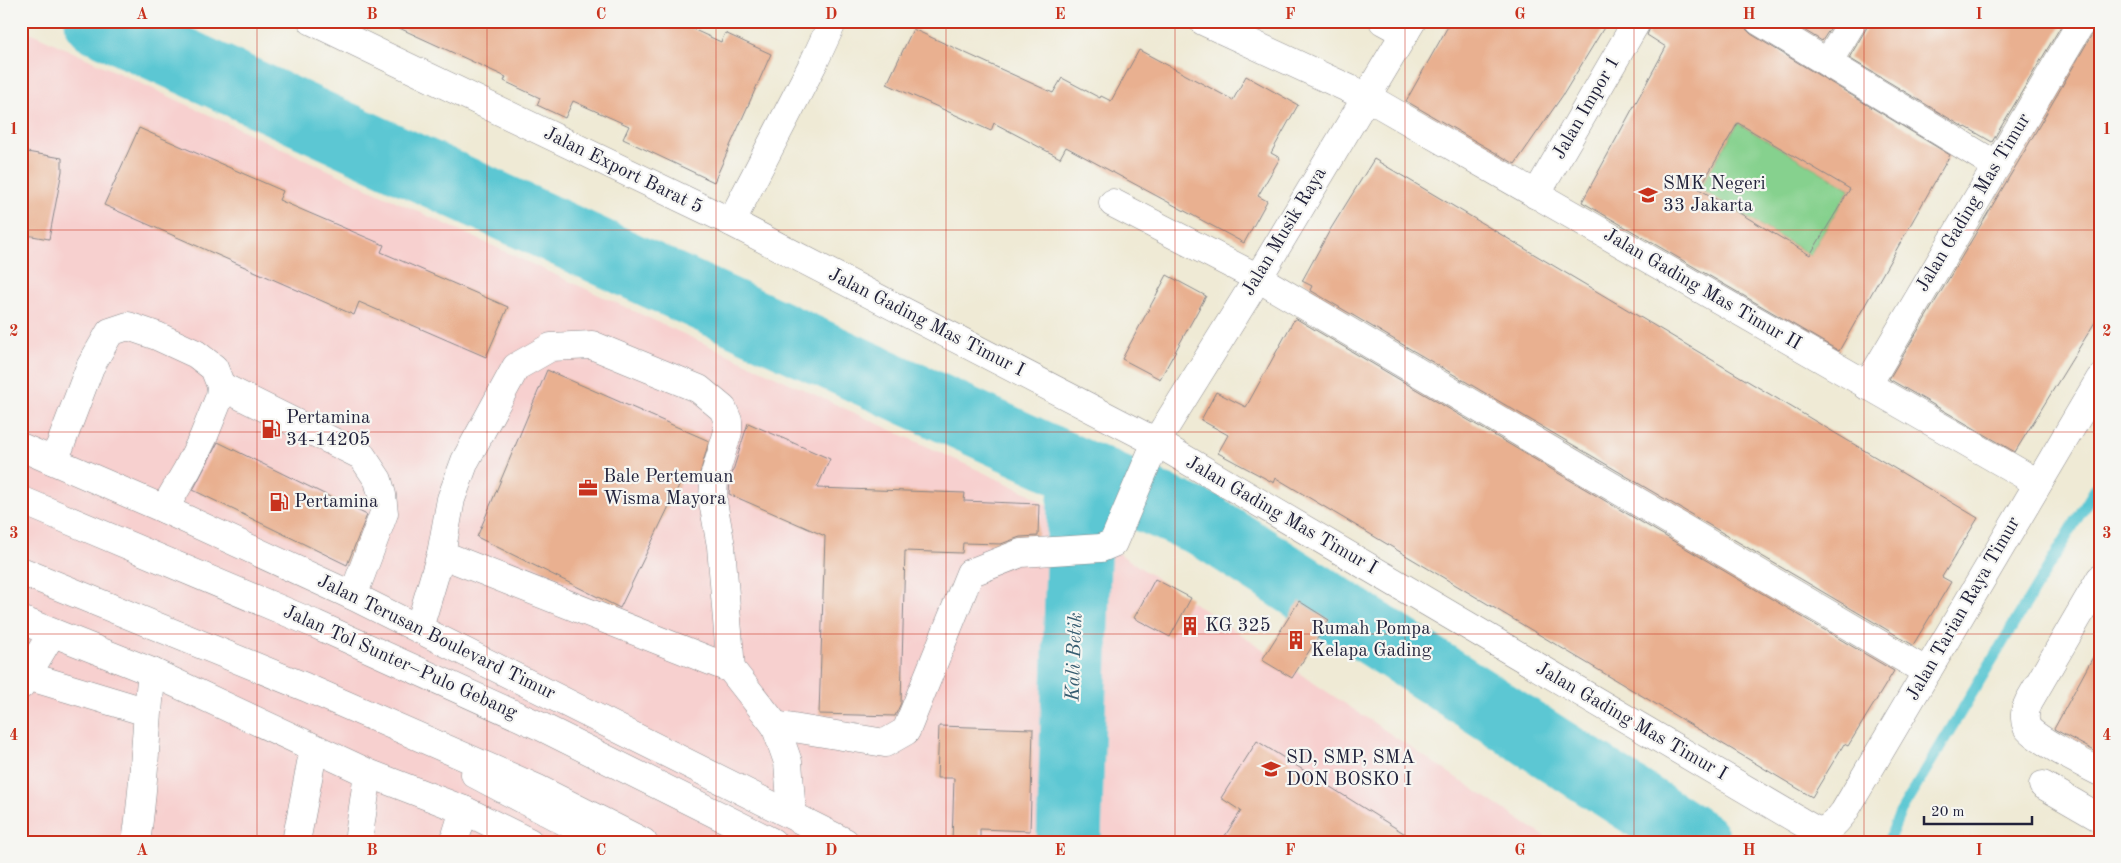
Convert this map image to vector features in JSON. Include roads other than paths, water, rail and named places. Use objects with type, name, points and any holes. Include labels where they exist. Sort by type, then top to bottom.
[{"type":"main road","name":"Jalan Export Barat 5","points":[[312,21],[730,222]]},
{"type":"main road","name":"Jalan Gading Mas Timur II","points":[[1203,21],[1366,97],[2038,483]]},
{"type":"main road","name":"Jalan Impor 1","points":[[1536,195],[1636,21]]},
{"type":"main road","points":[[1759,21],[1997,166]]},
{"type":"main road","points":[[1828,62],[1853,21]]},
{"type":"main road","name":"Jalan Gading Mas Timur","points":[[1867,386],[2082,21]]},
{"type":"main road","points":[[730,222],[826,24]]},
{"type":"main road","name":"Jalan Musik Raya","points":[[775,725],[885,743],[906,731],[970,573],[1020,553],[1101,548],[1113,543],[1151,451],[1258,278],[1366,97],[1400,25]]},
{"type":"main road","points":[[1113,203],[1258,278],[1927,672]]},
{"type":"main road","name":"Jalan Gading Mas Timur I","points":[[730,222],[1151,451],[1798,820],[1821,831]]},
{"type":"main road","points":[[52,460],[60,446],[90,367],[110,332],[128,326],[156,336],[196,354],[214,368],[221,386],[220,396],[203,438],[164,509]]},
{"type":"main road","points":[[419,628],[441,554],[451,499],[465,461],[516,367],[551,347],[592,344],[699,389],[723,409],[728,420],[728,432],[714,477],[713,502],[721,546],[731,669]]},
{"type":"main road","name":"Jalan Tarian Raya Timur","points":[[1821,831],[1839,820],[2100,379]]},
{"type":"main road","points":[[221,386],[362,456],[371,468],[378,480],[384,513],[353,596]]},
{"type":"main road","name":"Jalan Terusan Boulevard Timur","points":[[21,446],[353,596],[845,842]]},
{"type":"main road","points":[[21,501],[454,691],[764,842]]},
{"type":"main road","name":"Jalan Tol Sunter–Pulo Gebang","points":[[21,501],[315,624],[542,727],[772,842]]},
{"type":"main road","points":[[441,554],[731,669],[775,725],[788,762],[792,814]]},
{"type":"main road","points":[[21,571],[305,687],[536,788],[643,842]]},
{"type":"main road","points":[[21,577],[438,754],[604,842]]},
{"type":"main road","points":[[2100,580],[2025,710],[2025,720],[2032,734],[2100,772]]},
{"type":"main road","points":[[21,620],[152,672],[368,773],[464,810],[529,842]]},
{"type":"main road","points":[[52,633],[23,679],[147,712]]},
{"type":"main road","points":[[136,842],[142,805],[147,712],[152,672]]},
{"type":"main road","points":[[296,842],[311,763],[317,749]]},
{"type":"main road","points":[[358,842],[368,773]]},
{"type":"main road","points":[[2043,785],[2100,818]]},
{"type":"main road","points":[[454,842],[464,810]]},
{"type":"waterway","points":[[97,21],[1081,472],[1205,525],[1698,842]]},
{"type":"waterway","name":"Kali Betik","points":[[1069,842],[1081,472]]},
{"type":"waterway","points":[[1888,842],[1900,813],[2100,481]]},
{"type":"place","name":"SMK Negeri 33 Jakarta","points":[[1648,195]]},
{"type":"place","name":"Pertamina 34-14205","points":[[271,429]]},
{"type":"place","name":"Bale Pertemuan Wisma Mayora","points":[[588,488]]},
{"type":"place","name":"Pertamina","points":[[279,502]]},
{"type":"place","name":"KG 325","points":[[1190,626]]},
{"type":"place","name":"Rumah Pompa Kelapa Gading","points":[[1296,640]]},
{"type":"place","name":"SD, SMP, SMA DON BOSKO I","points":[[1271,769]]}]
